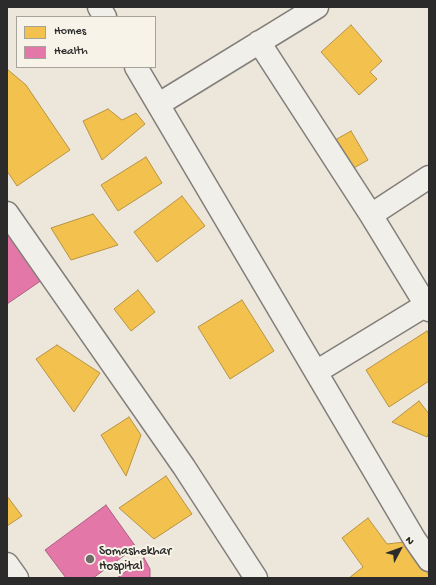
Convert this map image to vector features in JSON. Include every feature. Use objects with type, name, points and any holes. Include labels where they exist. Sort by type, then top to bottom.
[{"type":"street","points":[[99,7],[104,16]]},
{"type":"street","points":[[159,104],[316,7]]},
{"type":"street","points":[[259,42],[371,215],[427,308],[316,372]]},
{"type":"street","points":[[137,68],[415,540],[429,560]]},
{"type":"street","points":[[371,215],[429,177]]},
{"type":"street","points":[[7,214],[184,467],[256,578]]},
{"type":"street","points":[[7,564],[17,578]]},
{"type":"building: Homes","points":[[351,25],[382,61],[370,72],[377,79],[359,95],[321,52]]},
{"type":"building: Homes","points":[[7,69],[26,85],[70,150],[17,186],[7,171]]},
{"type":"building: Homes","points":[[108,109],[122,120],[136,113],[145,124],[102,160],[83,121]]},
{"type":"building: Homes","points":[[351,131],[368,160],[352,169],[335,140]]},
{"type":"building: Homes","points":[[146,157],[162,183],[118,211],[101,185]]},
{"type":"building: Homes","points":[[182,196],[205,226],[157,262],[134,232]]},
{"type":"building: Homes","points":[[93,214],[118,245],[71,260],[51,228]]},
{"type":"building: Homes","points":[[138,290],[155,312],[131,331],[114,309]]},
{"type":"building: Homes","points":[[242,300],[274,351],[230,379],[198,327]]},
{"type":"building: Homes","points":[[427,331],[429,335],[429,381],[389,407],[366,370]]},
{"type":"building: Homes","points":[[57,345],[100,373],[74,412],[36,359]]},
{"type":"building: Homes","points":[[419,401],[429,414],[429,432],[427,437],[392,422]]},
{"type":"building: Homes","points":[[129,417],[141,435],[126,476],[101,435]]},
{"type":"building: Homes","points":[[166,476],[192,514],[154,539],[119,508]]},
{"type":"building: Homes","points":[[7,496],[22,516],[7,526]]},
{"type":"building: Homes","points":[[368,518],[387,544],[404,542],[429,575],[429,578],[349,578],[363,567],[342,538]]},
{"type":"building: Health","points":[[9,232],[42,280],[7,304],[7,234]]},
{"type":"building: Health","points":[[106,505],[136,547],[93,578],[66,578],[45,550]]},
{"type":"building: Health","points":[[144,558],[150,569],[150,578],[117,578]]},
{"type":"place","name":"Somashekhar Hospital","points":[[90,559]]}]
